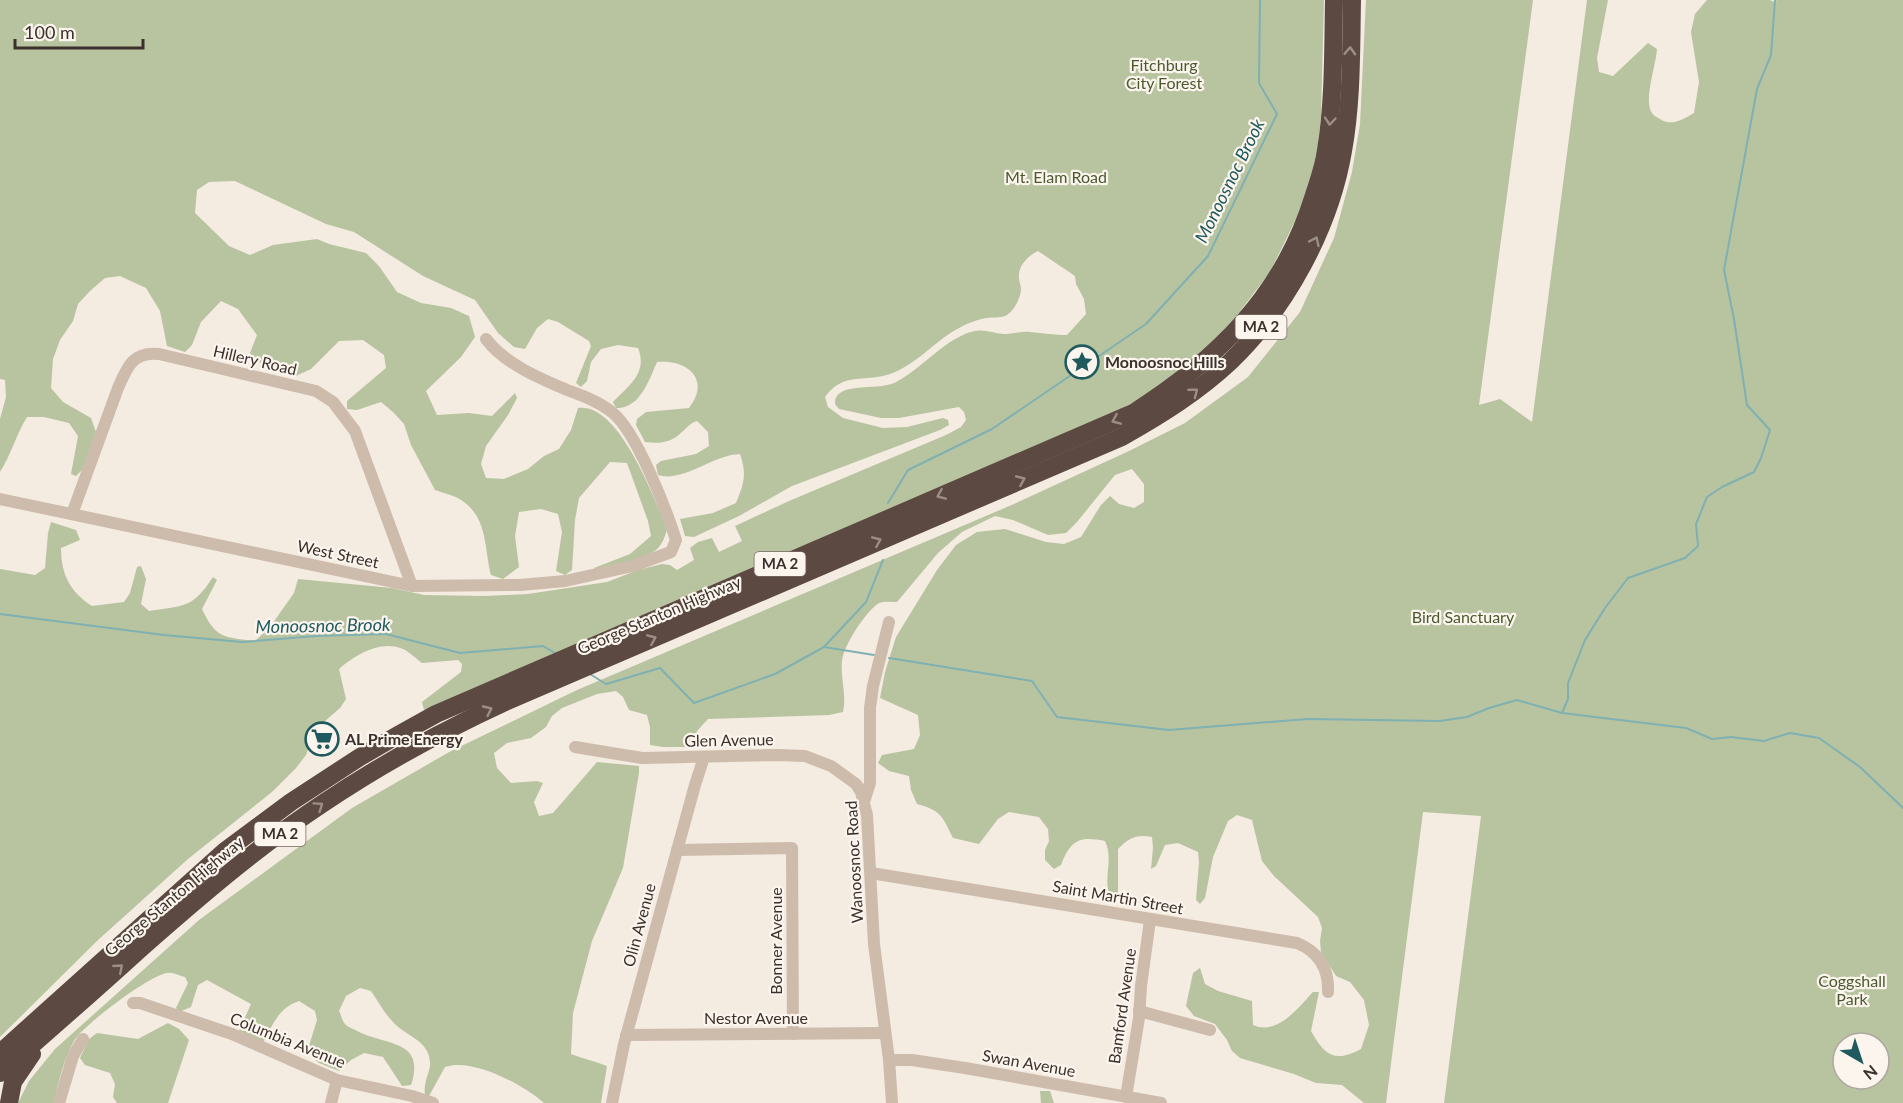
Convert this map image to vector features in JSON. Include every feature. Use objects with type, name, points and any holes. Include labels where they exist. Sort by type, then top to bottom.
[{"type":"highway","name":"George Stanton Highway","points":[[0,1073],[213,885],[320,805],[356,782],[568,666],[1133,412],[1206,360],[1243,324],[1272,285],[1296,243],[1311,205],[1322,170],[1328,134],[1332,93],[1334,0]]},
{"type":"highway","name":"George Stanton Highway","points":[[0,1053],[225,851],[291,802],[360,757],[436,714],[540,669],[598,662],[1122,437],[1180,403],[1224,368],[1257,332],[1290,286],[1315,242],[1329,207],[1342,160],[1347,123],[1352,0]]},
{"type":"highway","points":[[9,1103],[13,1082],[29,1058],[99,986]]},
{"type":"street","name":"West Street","points":[[0,499],[412,586],[520,585],[565,581],[633,566],[671,552],[676,540],[671,524],[640,454],[615,415],[600,404],[522,368],[498,352],[486,339]]},
{"type":"street","name":"Hillery Road","points":[[72,514],[127,368],[142,355],[159,354],[316,391],[333,402],[355,431],[412,586]]},
{"type":"street","name":"Wanoosnoc Road","points":[[889,622],[873,686],[870,708],[870,783],[864,802],[867,815],[874,944],[890,1060],[892,1103]]},
{"type":"street","name":"Glen Avenue","points":[[575,747],[642,758],[785,755],[810,758],[831,766],[845,775],[858,787],[864,802]]},
{"type":"street","name":"Olin Avenue","points":[[612,1103],[626,1035],[704,757]]},
{"type":"street","name":"Bonner Avenue","points":[[677,850],[792,848],[793,1034]]},
{"type":"street","name":"Saint Martin Street","points":[[871,873],[1297,943],[1308,947],[1323,962],[1327,974],[1328,992]]},
{"type":"street","name":"Bamford Avenue","points":[[1126,1097],[1150,920]]},
{"type":"street","name":"Columbia Avenue","points":[[133,1003],[232,1034],[337,1080],[412,1096],[433,1103]]},
{"type":"street","points":[[1139,1011],[1210,1030]]},
{"type":"street","name":"Nestor Avenue","points":[[626,1035],[885,1033]]},
{"type":"street","points":[[59,1103],[73,1056],[83,1039]]},
{"type":"street","name":"Swan Avenue","points":[[890,1060],[912,1060],[965,1068],[1161,1103]]},
{"type":"street","points":[[331,1103],[337,1080]]},
{"type":"green space","points":[[0,0],[1324,0],[1321,117],[1316,162],[1298,215],[1270,272],[1238,314],[1201,356],[1162,386],[1093,425],[432,708],[424,710],[422,702],[461,672],[462,664],[458,660],[422,663],[406,650],[395,646],[377,647],[360,654],[339,669],[346,699],[340,708],[325,721],[296,768],[272,792],[188,859],[98,940],[0,1037],[0,569],[35,575],[45,568],[51,522],[76,530],[80,540],[61,548],[63,566],[72,588],[92,606],[124,602],[130,593],[137,567],[141,566],[146,579],[141,604],[149,611],[187,604],[199,595],[213,577],[217,580],[202,609],[207,619],[222,635],[255,641],[270,627],[294,593],[298,579],[392,588],[424,595],[485,596],[528,594],[607,582],[662,564],[670,565],[677,570],[694,560],[690,548],[698,542],[712,538],[719,552],[742,541],[735,526],[946,435],[961,427],[966,420],[964,412],[959,407],[899,418],[881,418],[839,409],[835,404],[841,392],[894,383],[914,371],[944,346],[965,334],[982,330],[1003,334],[1027,332],[1067,335],[1086,314],[1084,299],[1076,284],[1075,276],[1038,251],[1025,261],[1019,271],[1020,296],[1008,314],[967,324],[904,367],[883,376],[844,382],[825,397],[828,407],[843,418],[883,428],[907,427],[943,418],[948,420],[949,425],[792,486],[739,516],[694,537],[685,536],[680,519],[713,513],[736,503],[743,484],[744,473],[740,454],[723,457],[681,474],[658,475],[656,465],[661,461],[696,454],[709,446],[708,432],[697,421],[678,436],[660,443],[645,442],[636,425],[637,419],[646,412],[689,408],[698,389],[697,380],[687,368],[668,362],[657,362],[647,385],[637,399],[624,407],[616,408],[613,402],[631,384],[639,372],[641,365],[638,348],[618,345],[601,349],[591,362],[587,381],[581,387],[576,383],[591,346],[589,341],[558,322],[548,319],[537,328],[525,349],[514,347],[498,333],[475,300],[423,276],[354,232],[326,224],[235,181],[209,182],[197,190],[195,213],[229,246],[250,255],[273,245],[317,239],[366,253],[379,266],[397,292],[421,303],[451,308],[469,316],[475,337],[461,357],[426,391],[437,415],[469,413],[492,416],[515,393],[517,398],[508,415],[486,446],[481,464],[486,478],[504,479],[528,469],[544,456],[559,449],[571,430],[578,408],[593,410],[607,420],[621,435],[633,455],[667,529],[660,546],[643,557],[596,572],[594,568],[630,554],[651,536],[648,521],[627,463],[610,462],[579,498],[575,520],[572,570],[565,575],[556,571],[562,532],[558,514],[541,509],[519,512],[515,536],[519,567],[503,579],[491,575],[484,534],[476,515],[458,498],[435,490],[411,445],[404,424],[381,402],[357,410],[347,409],[347,401],[386,368],[384,355],[363,340],[339,341],[311,369],[296,376],[253,360],[250,353],[257,335],[238,309],[221,301],[201,322],[192,345],[185,352],[167,346],[160,311],[146,288],[120,276],[105,278],[78,304],[73,321],[60,340],[53,359],[51,388],[63,402],[91,418],[96,432],[82,470],[76,476],[71,474],[78,436],[69,423],[44,417],[27,417],[0,472],[0,419],[6,397],[5,380],[0,379]]},
{"type":"green space","points":[[1366,0],[1533,0],[1479,405],[1500,399],[1532,422],[1587,0],[1608,0],[1597,58],[1599,72],[1613,76],[1648,43],[1657,49],[1649,92],[1650,108],[1655,116],[1669,122],[1686,118],[1694,113],[1699,82],[1691,32],[1695,14],[1707,0],[1770,0],[1774,2],[1777,0],[1903,0],[1903,1103],[1444,1103],[1481,816],[1423,812],[1386,1103],[1364,1103],[1342,1085],[1316,1083],[1240,1058],[1232,1051],[1215,1024],[1194,1016],[1186,1006],[1193,973],[1200,968],[1205,984],[1218,991],[1252,1001],[1253,1025],[1262,1027],[1279,1024],[1313,992],[1319,992],[1311,1031],[1321,1046],[1332,1055],[1337,1056],[1344,1056],[1361,1049],[1369,1025],[1364,1000],[1350,982],[1336,976],[1321,952],[1322,928],[1318,917],[1274,876],[1262,861],[1252,820],[1237,815],[1228,821],[1213,857],[1205,898],[1200,904],[1196,900],[1198,852],[1178,843],[1165,845],[1156,866],[1151,869],[1152,837],[1137,837],[1122,845],[1118,849],[1118,898],[1113,902],[1108,887],[1109,856],[1105,841],[1089,839],[1077,842],[1068,850],[1061,865],[1054,869],[1045,860],[1045,850],[1049,841],[1048,829],[1039,817],[1009,812],[998,819],[979,844],[953,838],[940,815],[932,809],[917,804],[911,790],[909,776],[889,771],[878,763],[882,755],[914,749],[920,735],[918,715],[880,698],[896,637],[937,570],[956,545],[977,532],[1005,529],[1046,542],[1064,544],[1081,537],[1101,505],[1110,496],[1119,504],[1134,508],[1144,502],[1144,484],[1132,469],[1115,475],[1066,533],[1048,535],[1013,520],[995,516],[962,532],[938,553],[897,602],[879,603],[856,629],[846,647],[842,661],[843,712],[829,715],[708,719],[697,731],[695,747],[663,747],[650,745],[647,715],[629,710],[623,697],[616,691],[597,694],[562,708],[552,716],[546,727],[531,738],[507,743],[494,753],[497,768],[511,783],[537,781],[543,783],[534,802],[539,816],[553,813],[597,762],[639,766],[623,868],[592,941],[573,1013],[571,1054],[607,1066],[601,1103],[544,1103],[524,1088],[497,1074],[483,1069],[456,1065],[445,1067],[429,1096],[425,1095],[430,1062],[425,1048],[393,1022],[371,991],[360,988],[346,996],[339,1011],[343,1021],[357,1031],[400,1046],[408,1052],[413,1059],[414,1070],[411,1085],[402,1086],[383,1057],[364,1053],[351,1060],[339,1071],[319,1063],[307,1052],[317,1020],[315,1011],[299,1001],[281,1013],[263,1043],[238,1033],[251,1004],[207,980],[198,985],[191,1007],[179,1012],[176,1008],[188,983],[185,977],[167,973],[132,991],[80,1034],[70,1048],[64,1063],[54,1103],[18,1103],[29,1081],[55,1049],[199,920],[352,808],[451,751],[577,690],[1014,504],[1185,423],[1248,377],[1300,312],[1334,238],[1352,172],[1360,124]]},
{"type":"green space","points":[[168,1023],[179,1029],[189,1040],[168,1103],[117,1103],[113,1097],[115,1084],[110,1073],[85,1065],[80,1058],[89,1039],[97,1033],[138,1039]]},
{"type":"green space","points":[[1040,1091],[1050,1091],[1054,1103],[1041,1103]]},
{"type":"waterway","name":"Monoosnoc Brook","points":[[888,503],[908,470],[992,429],[1146,324],[1208,256],[1277,114],[1259,83],[1260,0]]},
{"type":"waterway","points":[[1562,713],[1568,699],[1568,683],[1585,640],[1605,608],[1628,578],[1685,558],[1698,546],[1696,524],[1707,497],[1754,472],[1770,430],[1747,405],[1724,270],[1757,89],[1771,55],[1775,0]]},
{"type":"waterway","name":"Monoosnoc Brook","points":[[590,674],[606,684],[660,668],[694,703],[775,674],[824,647],[866,602],[883,560]]},
{"type":"waterway","name":"Monoosnoc Brook","points":[[0,614],[164,635],[242,642],[317,636],[386,634],[460,653],[543,646],[555,653]]},
{"type":"waterway","points":[[824,647],[874,655]]},
{"type":"waterway","points":[[889,658],[1032,681],[1057,717],[1169,730],[1308,719],[1440,721],[1467,717],[1517,700],[1562,713],[1686,728],[1712,739],[1731,737],[1764,741],[1790,733],[1819,738],[1860,767],[1903,808]]},
{"type":"place","name":"Monoosnoc Hills","points":[[1082,362]]},
{"type":"place","name":"AL Prime Energy","points":[[322,739]]},
{"type":"park label","name":"Fitchburg City Forest","points":[[1164,74]]},
{"type":"park label","name":"Mt. Elam Road","points":[[1056,177]]},
{"type":"park label","name":"Bird Sanctuary","points":[[1463,617]]},
{"type":"park label","name":"Coggshall Park","points":[[1852,990]]}]
